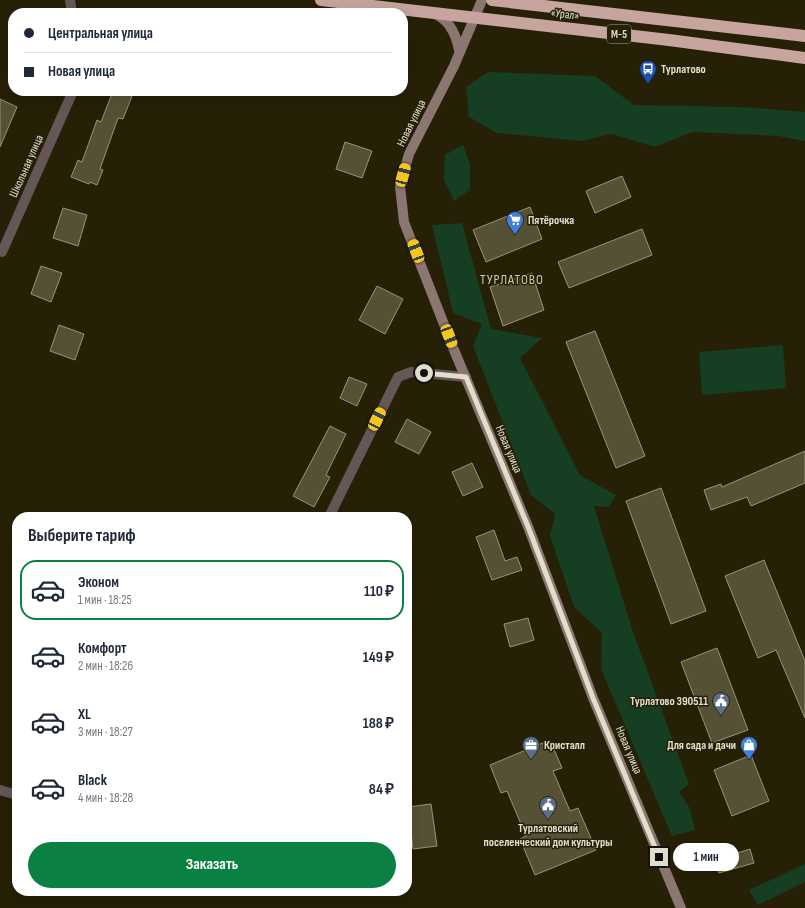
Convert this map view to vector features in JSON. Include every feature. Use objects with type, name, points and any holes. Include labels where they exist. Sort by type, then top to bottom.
[{"type":"highway","name":"«Урал»","points":[[321,0],[390,8]]},
{"type":"highway","name":"«Урал»","points":[[492,0],[805,36]]},
{"type":"highway","name":"«Урал»","points":[[408,10],[669,40],[805,58]]},
{"type":"street","name":"Новая улица","points":[[482,0],[459,50],[454,66],[409,154],[400,186],[404,222],[529,529],[593,698],[681,908]]},
{"type":"street","points":[[433,13],[439,15],[449,24],[456,35],[459,50]]},
{"type":"street","name":"Школьная улица","points":[[2,252],[71,96]]},
{"type":"street","points":[[331,512],[398,378],[410,372],[466,377]]},
{"type":"street","points":[[0,790],[12,794]]},
{"type":"green space","points":[[488,72],[595,76],[634,105],[743,107],[805,112],[805,141],[778,136],[692,132],[655,147],[611,134],[581,141],[497,133],[469,117],[466,87]]},
{"type":"green space","points":[[463,145],[470,164],[470,190],[454,201],[444,180],[445,155]]},
{"type":"green space","points":[[462,223],[491,329],[542,338],[520,358],[580,475],[616,495],[609,507],[594,506],[633,632],[689,784],[679,792],[689,807],[695,830],[672,836],[601,669],[602,633],[574,607],[550,536],[555,514],[531,495],[473,346],[482,324],[453,313],[432,225]]},
{"type":"green space","points":[[783,345],[786,388],[702,395],[699,352]]},
{"type":"green space","points":[[805,864],[805,882],[758,905],[749,890]]},
{"type":"building","points":[[111,96],[132,96],[123,119],[118,118],[100,169],[103,170],[97,185],[90,182],[89,184],[71,177],[78,160],[82,162],[97,120],[101,122]]},
{"type":"building","points":[[0,99],[17,107],[0,147]]},
{"type":"building","points":[[345,142],[372,151],[362,178],[336,169]]},
{"type":"building","points":[[622,176],[631,197],[595,213],[586,191]]},
{"type":"building","points":[[530,207],[542,239],[486,262],[473,230]]},
{"type":"building","points":[[63,208],[87,215],[78,246],[53,238]]},
{"type":"building","points":[[642,229],[652,255],[569,288],[558,262]]},
{"type":"building","points":[[41,266],[62,273],[51,302],[31,294]]},
{"type":"building","points":[[532,273],[544,310],[503,326],[490,287]]},
{"type":"building","points":[[377,286],[403,299],[385,334],[359,320]]},
{"type":"building","points":[[59,325],[84,334],[75,360],[50,351]]},
{"type":"building","points":[[595,331],[645,456],[616,468],[566,342]]},
{"type":"building","points":[[349,377],[367,384],[357,406],[340,398]]},
{"type":"building","points":[[407,419],[431,432],[419,454],[395,442]]},
{"type":"building","points":[[330,426],[346,434],[326,475],[330,477],[314,507],[293,496]]},
{"type":"building","points":[[805,451],[805,483],[751,506],[747,497],[711,510],[704,490],[721,484],[722,487]]},
{"type":"building","points":[[472,463],[483,487],[463,496],[452,472]]},
{"type":"building","points":[[661,488],[706,611],[671,624],[626,501]]},
{"type":"building","points":[[494,530],[505,561],[517,557],[522,570],[492,580],[476,537]]},
{"type":"building","points":[[764,560],[805,661],[805,718],[776,650],[758,658],[725,576]]},
{"type":"building","points":[[528,618],[534,640],[510,647],[504,624]]},
{"type":"building","points":[[717,648],[748,730],[712,743],[681,662]]},
{"type":"building","points":[[550,740],[562,768],[553,771],[570,811],[578,808],[596,850],[535,875],[520,839],[526,836],[507,791],[501,793],[490,765]]},
{"type":"building","points":[[751,755],[769,801],[732,816],[714,770]]},
{"type":"building","points":[[431,804],[437,846],[413,849],[412,806]]},
{"type":"building","points":[[750,849],[754,863],[719,873],[715,860]]},
{"type":"place","name":"Турлатово","points":[[648,84]]},
{"type":"place","name":"Пятёрочка","points":[[515,235]]},
{"type":"place","name":"Турлатово 390511","points":[[721,716]]},
{"type":"place","name":"Кристалл","points":[[531,760]]},
{"type":"place","name":"Для сада и дачи","points":[[749,760]]},
{"type":"place","name":"Турлатовский поселенческий дом культуры","points":[[548,820]]},
{"type":"district","name":"ТУРЛАТОВО","points":[[512,279]]},
{"type":"route","points":[[424,373],[466,377],[529,529],[593,698],[616,750],[659,857]]}]
